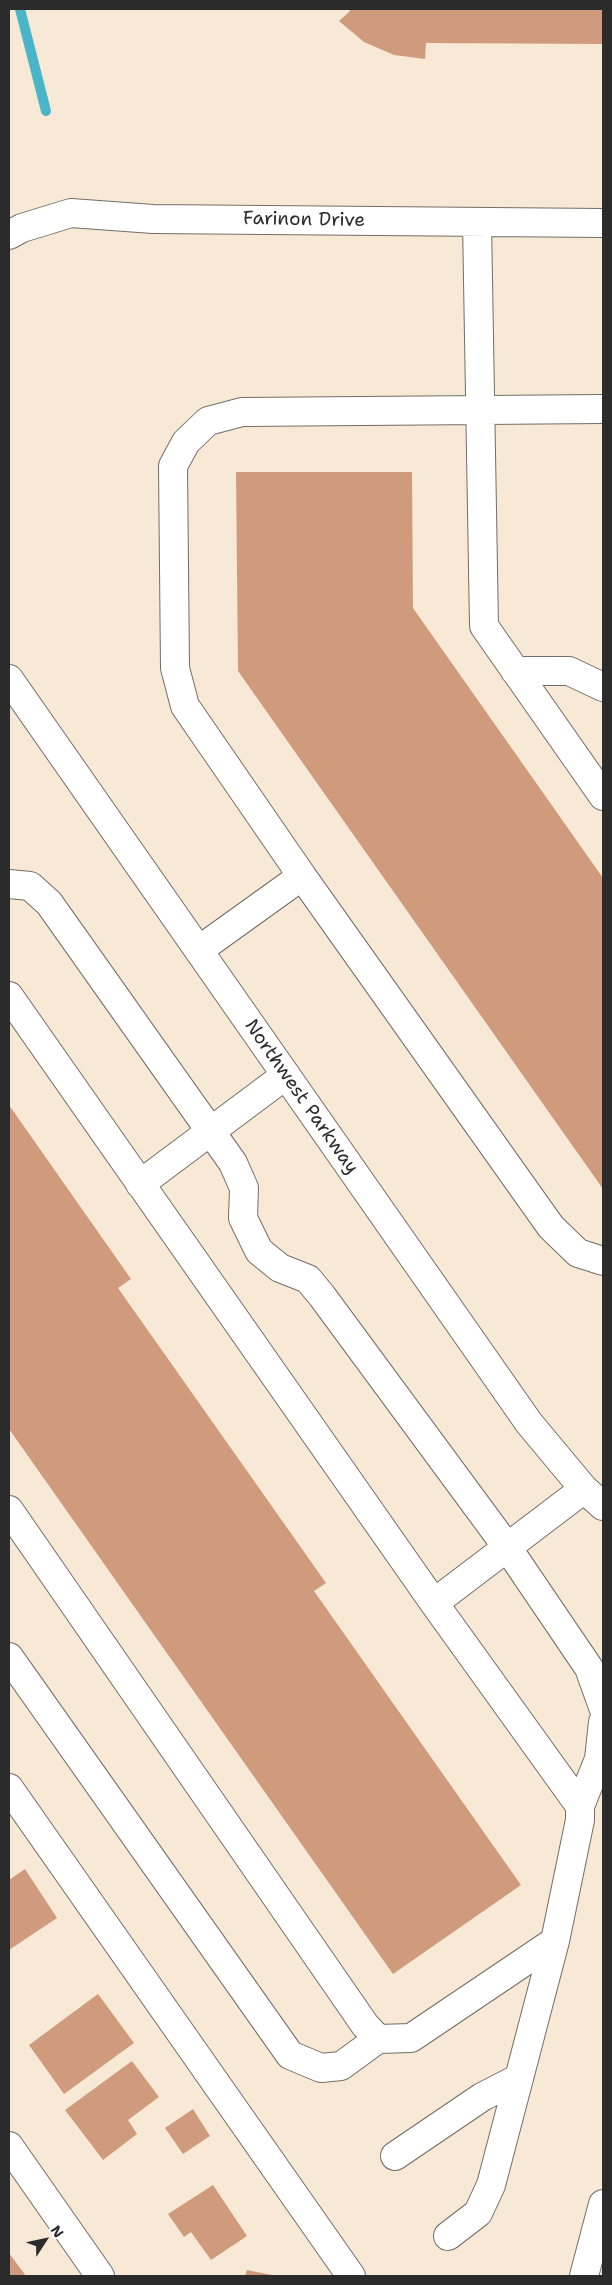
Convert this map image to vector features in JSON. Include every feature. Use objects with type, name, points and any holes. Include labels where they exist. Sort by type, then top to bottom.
[{"type":"street","name":"Farinon Drive","points":[[9,236],[22,228],[71,213],[153,218],[603,222]]},
{"type":"street","points":[[476,222],[484,626],[603,796]]},
{"type":"street","points":[[603,409],[242,412],[208,421],[186,442],[173,466],[175,668],[185,706],[302,876],[551,1227],[578,1253],[603,1261]]},
{"type":"street","points":[[515,671],[570,671],[603,687]]},
{"type":"street","name":"Northwest Parkway","points":[[9,679],[16,706],[199,950],[529,1423],[594,1497]]},
{"type":"street","points":[[199,950],[302,876]]},
{"type":"street","points":[[9,884],[30,886],[49,903],[233,1163],[244,1188],[243,1218],[259,1251],[280,1268],[308,1279],[322,1296],[507,1547],[589,1668],[603,1707]]},
{"type":"street","points":[[9,996],[434,1603],[580,1806]]},
{"type":"street","points":[[140,1184],[286,1075]]},
{"type":"street","points":[[434,1603],[507,1547],[594,1497]]},
{"type":"street","points":[[9,1510],[365,2025],[378,2039]]},
{"type":"street","points":[[9,1657],[290,2055],[321,2068],[342,2066],[378,2039],[411,2038],[555,1941]]},
{"type":"street","points":[[448,2236],[478,2213],[491,2186],[555,1941],[580,1820],[580,1806],[599,1759],[603,1722]]},
{"type":"street","points":[[9,1788],[351,2276]]},
{"type":"street","points":[[395,2156],[482,2097],[519,2078]]},
{"type":"street","points":[[9,2146],[100,2276]]},
{"type":"street","points":[[584,2276],[603,2204]]},
{"type":"building","points":[[348,9],[603,9],[603,44],[426,43],[425,59],[394,55],[364,42],[339,21],[350,11]]},
{"type":"building","points":[[236,472],[412,472],[413,608],[603,878],[603,1189],[238,671]]},
{"type":"building","points":[[9,1105],[131,1279],[118,1288],[326,1583],[314,1591],[521,1885],[393,1974],[9,1429]]},
{"type":"building","points":[[25,1869],[57,1918],[9,1950],[9,1880]]},
{"type":"building","points":[[98,1994],[134,2043],[64,2094],[29,2045]]},
{"type":"building","points":[[132,2061],[159,2097],[128,2120],[137,2134],[103,2160],[65,2110]]},
{"type":"building","points":[[193,2109],[210,2136],[183,2154],[165,2128]]},
{"type":"building","points":[[213,2185],[247,2236],[211,2260],[191,2232],[184,2237],[168,2214]]},
{"type":"building","points":[[9,2253],[26,2276],[9,2276]]},
{"type":"building","points":[[247,2270],[272,2275],[272,2276],[245,2276]]},
{"type":"waterway","points":[[20,9],[46,111]]}]
